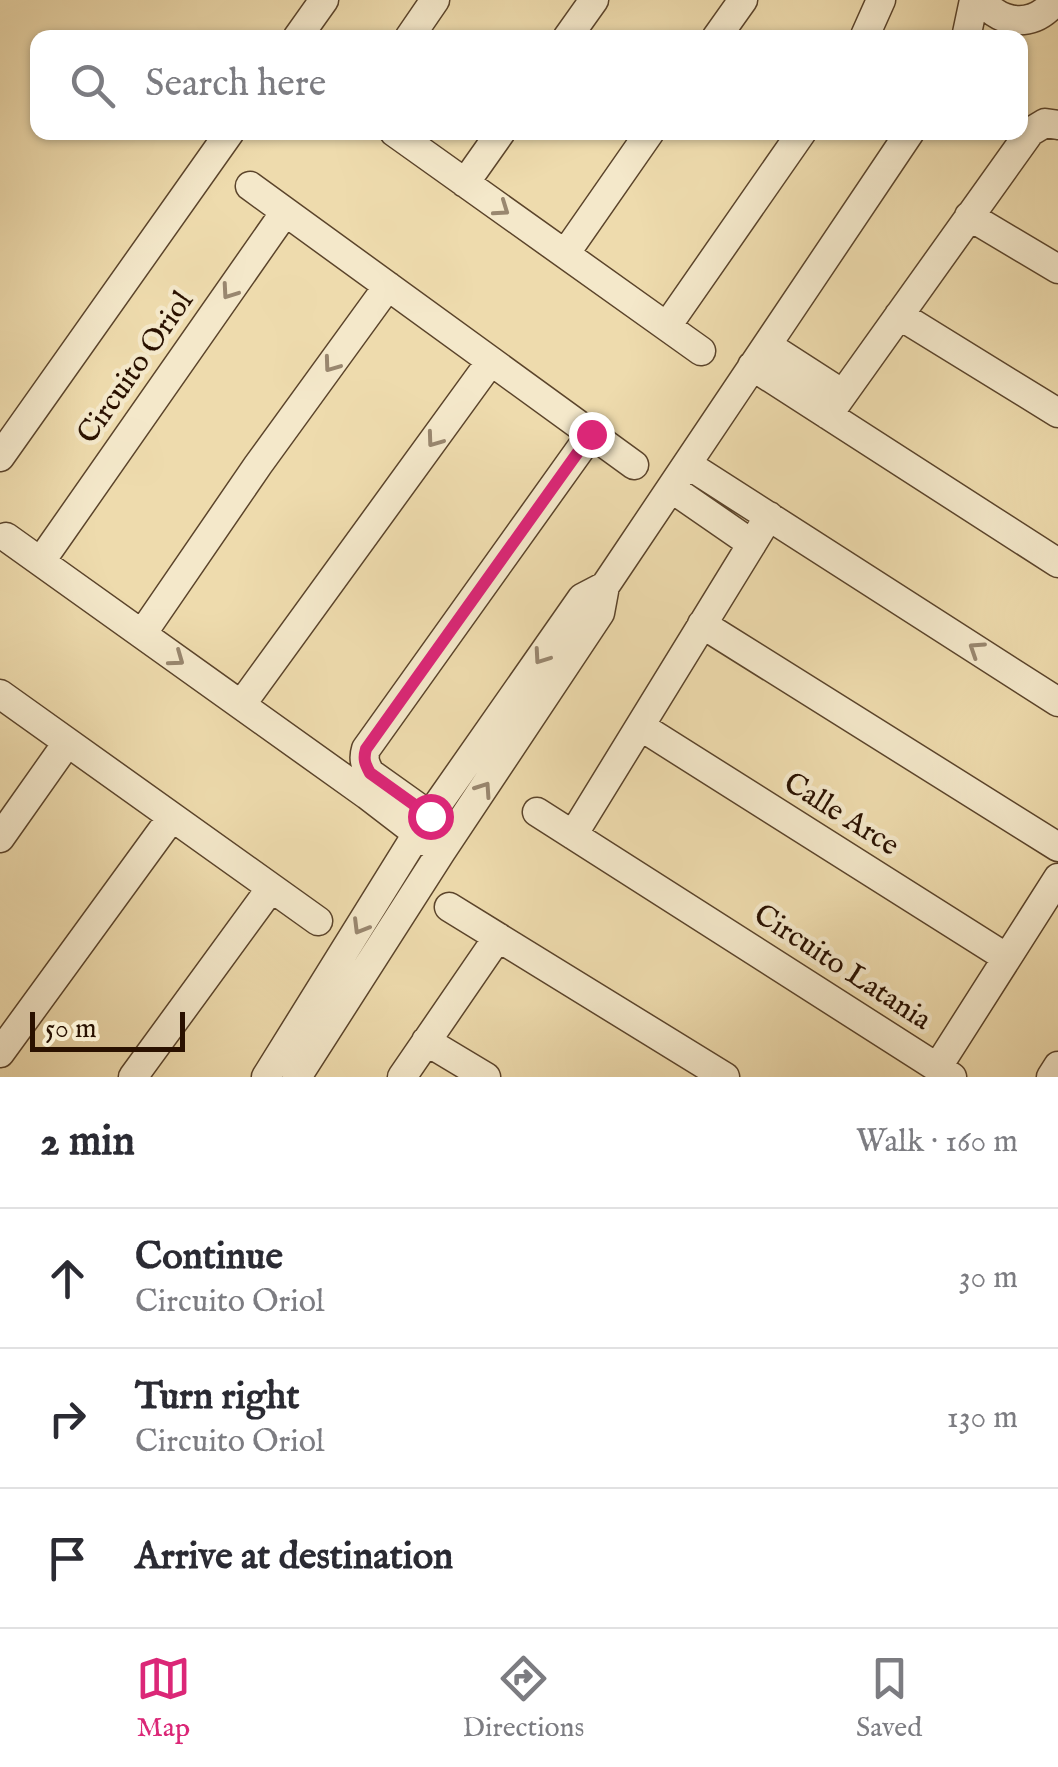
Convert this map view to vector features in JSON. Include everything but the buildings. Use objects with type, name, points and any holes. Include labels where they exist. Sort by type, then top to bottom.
[{"type":"street","points":[[303,30],[324,0]]},
{"type":"street","points":[[414,30],[436,0]]},
{"type":"street","points":[[573,30],[594,0]]},
{"type":"street","points":[[722,30],[743,0]]},
{"type":"street","points":[[867,30],[880,0]]},
{"type":"street","points":[[968,30],[974,0]]},
{"type":"street","points":[[981,0],[991,12],[1004,18],[1043,13]]},
{"type":"street","points":[[1005,30],[1043,13]]},
{"type":"street","points":[[1028,135],[1045,123],[1058,125]]},
{"type":"street","points":[[0,457],[224,140]]},
{"type":"street","points":[[405,140],[701,350]]},
{"type":"street","points":[[465,183],[495,140]]},
{"type":"street","points":[[565,254],[644,140]]},
{"type":"street","points":[[667,326],[796,140]]},
{"type":"street","points":[[301,1076],[600,613],[605,586],[905,140]]},
{"type":"street","points":[[836,404],[1024,140]]},
{"type":"street","points":[[250,186],[634,465]]},
{"type":"street","name":"Circuito Oriol","points":[[41,562],[285,212]]},
{"type":"street","points":[[970,216],[1058,270]]},
{"type":"street","points":[[142,634],[388,286]]},
{"type":"street","points":[[899,315],[1058,414]]},
{"type":"street","points":[[760,356],[836,404],[1058,563]]},
{"type":"street","points":[[241,705],[491,361]]},
{"type":"street","points":[[354,772],[374,737],[591,434]]},
{"type":"street","points":[[688,464],[1058,702]]},
{"type":"street","points":[[670,488],[752,544]]},
{"type":"street","points":[[573,835],[769,516]]},
{"type":"street","points":[[6,537],[241,705],[354,772],[370,773],[423,825],[448,843]]},
{"type":"street","points":[[266,1077],[423,825],[582,598],[605,586]]},
{"type":"street","points":[[702,624],[1058,846]]},
{"type":"street","points":[[0,694],[318,922]]},
{"type":"street","name":"Calle Arce","points":[[640,726],[1007,958]]},
{"type":"street","points":[[0,838],[68,743]]},
{"type":"street","name":"Circuito Latania","points":[[537,812],[944,1072],[1007,958],[1058,878]]},
{"type":"street","points":[[0,1053],[172,817]]},
{"type":"street","points":[[133,1077],[270,888]]},
{"type":"street","points":[[449,907],[724,1077]]},
{"type":"street","points":[[402,1077],[498,937]]},
{"type":"street","points":[[426,1041],[486,1077]]},
{"type":"street","points":[[1051,1077],[1058,1066]]},
{"type":"route","points":[[430,816],[370,773],[365,765],[366,749],[591,434]]}]
